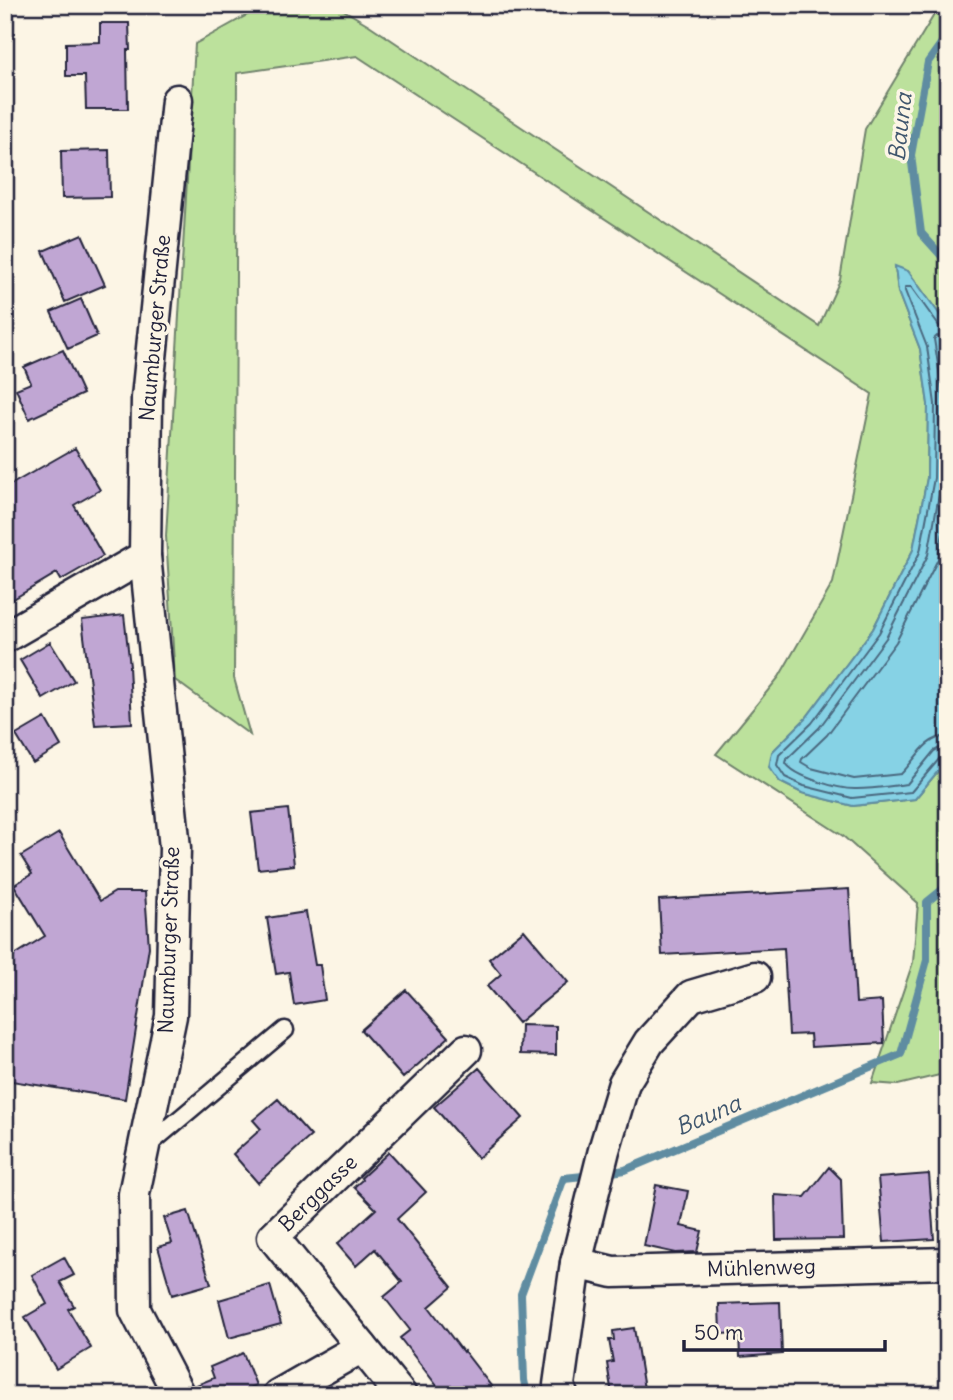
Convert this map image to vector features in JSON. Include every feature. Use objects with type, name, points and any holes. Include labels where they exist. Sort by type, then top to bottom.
[{"type":"street","name":"Naumburger Straße","points":[[177,100],[147,398],[145,556],[175,848],[171,1016],[134,1194],[135,1310],[179,1395]]},
{"type":"street","points":[[5,637],[145,556]]},
{"type":"street","points":[[562,1395],[559,1385],[576,1263],[624,1083],[649,1042],[691,996],[755,977]]},
{"type":"street","name":"Berggasse","points":[[401,1395],[273,1237],[466,1050]]},
{"type":"street","name":"Mühlenweg","points":[[576,1263],[613,1272],[948,1263]]},
{"type":"street","points":[[278,1395],[362,1347]]},
{"type":"lane","points":[[144,1149],[285,1030]]},
{"type":"green space","points":[[265,5],[348,5],[342,9],[819,326],[840,280],[865,129],[940,5],[948,5],[948,326],[908,271],[895,267],[898,292],[920,349],[928,404],[927,478],[913,550],[873,629],[806,718],[772,752],[780,782],[802,793],[853,806],[915,799],[948,759],[948,1073],[898,1085],[872,1083],[913,962],[918,903],[843,836],[716,754],[779,677],[833,583],[872,394],[357,56],[237,73],[234,678],[250,735],[175,680],[166,536],[195,44]]},
{"type":"water","points":[[895,266],[908,271],[948,326],[948,759],[915,799],[853,806],[802,793],[780,782],[769,767],[772,752],[806,718],[873,629],[913,550],[927,478],[928,404],[920,349],[898,292]]},
{"type":"building","points":[[100,23],[129,23],[128,109],[86,109],[85,76],[66,76],[66,43],[100,42]]},
{"type":"building","points":[[109,150],[110,197],[62,198],[61,151]]},
{"type":"building","points":[[82,234],[105,285],[65,302],[43,251]]},
{"type":"building","points":[[81,299],[97,336],[68,349],[51,312]]},
{"type":"building","points":[[63,350],[83,394],[29,419],[16,389],[31,383],[24,367]]},
{"type":"building","points":[[75,448],[100,490],[74,505],[103,556],[61,580],[57,573],[5,604],[5,488]]},
{"type":"building","points":[[124,615],[130,666],[132,723],[95,725],[82,620]]},
{"type":"building","points":[[50,642],[74,681],[43,699],[20,660]]},
{"type":"building","points":[[45,718],[61,746],[33,763],[16,735]]},
{"type":"building","points":[[288,809],[294,865],[258,869],[251,813]]},
{"type":"building","points":[[59,833],[100,901],[115,892],[145,892],[149,947],[125,1099],[5,1080],[5,961],[45,936],[14,885],[32,874],[21,856]]},
{"type":"building","points":[[849,889],[856,1003],[882,1001],[884,1043],[811,1047],[810,1034],[789,1035],[784,948],[662,955],[659,900]]},
{"type":"building","points":[[306,912],[315,965],[320,965],[325,1000],[294,1005],[289,972],[276,974],[267,918]]},
{"type":"building","points":[[524,930],[568,982],[518,1023],[487,986],[501,974],[489,959]]},
{"type":"building","points":[[406,990],[449,1037],[403,1078],[361,1030]]},
{"type":"building","points":[[521,1025],[556,1026],[556,1055],[520,1054]]},
{"type":"building","points":[[479,1068],[523,1118],[478,1158],[434,1107]]},
{"type":"building","points":[[278,1099],[311,1136],[258,1183],[233,1154],[261,1129],[253,1120]]},
{"type":"building","points":[[389,1152],[426,1192],[397,1219],[452,1287],[429,1307],[498,1395],[444,1395],[400,1338],[410,1330],[384,1297],[402,1282],[375,1249],[356,1266],[337,1244],[376,1209],[354,1187]]},
{"type":"building","points":[[829,1167],[841,1179],[843,1239],[776,1240],[775,1195],[805,1197]]},
{"type":"building","points":[[929,1174],[934,1239],[884,1242],[878,1178]]},
{"type":"building","points":[[656,1185],[688,1191],[681,1226],[702,1231],[697,1252],[676,1253],[644,1246]]},
{"type":"building","points":[[188,1211],[211,1284],[172,1295],[158,1247],[172,1243],[164,1218]]},
{"type":"building","points":[[64,1257],[74,1275],[60,1282],[74,1306],[68,1309],[91,1348],[56,1369],[25,1317],[47,1304],[32,1275]]},
{"type":"building","points":[[270,1285],[281,1324],[229,1338],[219,1300]]},
{"type":"building","points":[[780,1302],[782,1354],[740,1357],[739,1333],[720,1334],[719,1304]]},
{"type":"building","points":[[634,1328],[645,1395],[612,1395],[607,1363],[613,1362],[609,1340],[614,1340],[613,1331]]},
{"type":"building","points":[[243,1353],[256,1385],[233,1395],[196,1395],[194,1386],[214,1378],[210,1367]]},
{"type":"waterway","name":"Bauna","points":[[948,34],[928,62],[911,155],[921,233],[948,263]]},
{"type":"waterway","name":"Bauna","points":[[606,1173],[625,1170],[901,1054],[927,960],[927,902],[948,885]]},
{"type":"waterway","name":"Bauna","points":[[527,1395],[524,1380],[521,1294],[564,1178],[593,1175]]}]
